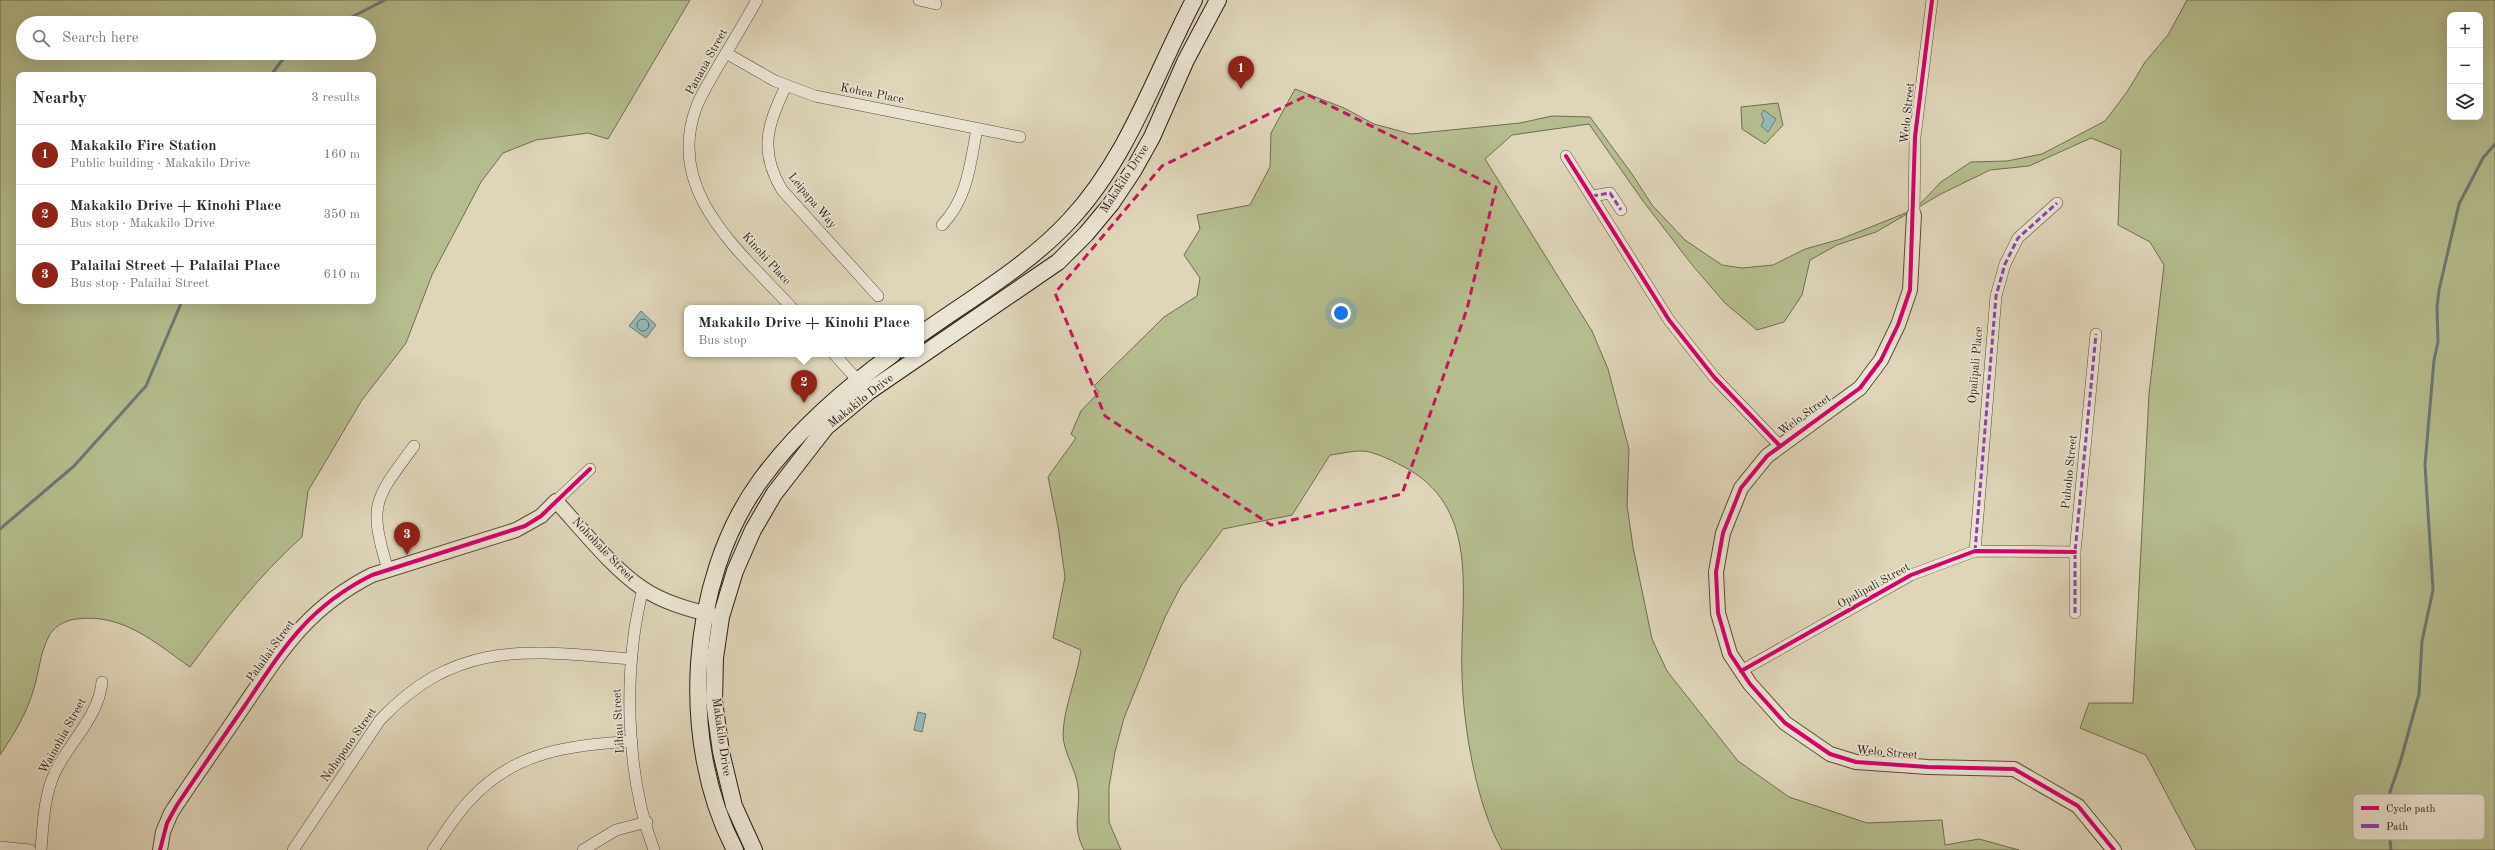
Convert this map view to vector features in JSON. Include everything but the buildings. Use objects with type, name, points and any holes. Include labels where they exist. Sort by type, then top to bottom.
[{"type":"main road","name":"Makakilo Drive","points":[[924,332],[1044,246],[1070,220],[1094,191],[1115,160],[1194,0]]},
{"type":"main road","name":"Makakilo Drive","points":[[924,354],[1058,262],[1086,234],[1111,204],[1133,171],[1152,136],[1186,60],[1218,0]]},
{"type":"main road","points":[[1168,50],[1186,60]]},
{"type":"main road","name":"Makakilo Drive","points":[[754,850],[734,806],[721,752],[714,701],[715,658],[713,615],[719,562],[759,482],[787,446],[858,380],[889,357]]},
{"type":"main road","name":"Makakilo Drive","points":[[735,850],[718,806],[703,756],[698,701],[698,655],[713,615],[753,530],[774,494],[826,427],[868,392],[919,357]]},
{"type":"street","name":"Panana Street","points":[[720,228],[703,205],[697,192],[690,164],[689,136],[696,108],[757,0]]},
{"type":"street","points":[[919,0],[936,4]]},
{"type":"street","name":"Welo Street","points":[[1932,0],[1915,138],[1914,215],[1910,290],[1898,325],[1881,360],[1860,388],[1767,456],[1741,488],[1723,533],[1716,572],[1718,613],[1730,654],[1741,671],[1785,722],[1830,754],[1856,762],[1928,767],[2014,769],[2078,806],[2114,850]]},
{"type":"street","name":"Kohea Place","points":[[726,53],[786,86],[835,101],[1020,137]]},
{"type":"street","name":"Leipapa Way","points":[[786,86],[773,114],[768,131],[769,157],[774,174],[782,190],[878,296]]},
{"type":"street","points":[[942,225],[955,211],[964,193],[977,128]]},
{"type":"street","points":[[1566,156],[1669,320],[1714,377],[1780,446]]},
{"type":"street","points":[[1592,196],[1610,193],[1621,210]]},
{"type":"street","name":"Opalipali Place","points":[[1975,551],[1996,296],[2005,264],[2018,238],[2057,204]]},
{"type":"street","name":"Kinohi Place","points":[[720,228],[789,305]]},
{"type":"street","name":"Puhoho Street","points":[[2075,613],[2075,552],[2096,334]]},
{"type":"street","points":[[837,357],[868,392]]},
{"type":"street","points":[[388,570],[377,533],[378,502],[388,481],[414,446]]},
{"type":"street","name":"Palailai Street","points":[[160,850],[163,832],[171,813],[288,642],[317,610],[334,597],[372,575],[516,530],[542,516],[590,469]]},
{"type":"street","name":"Nohohale Street","points":[[556,501],[624,574],[643,589],[678,605],[713,615]]},
{"type":"street","name":"Opalipali Street","points":[[1741,671],[1912,575],[1975,551],[2075,552]]},
{"type":"street","name":"Lihau Street","points":[[643,589],[636,614],[632,658],[632,741],[638,788],[654,850]]},
{"type":"street","name":"Nohopono Street","points":[[293,850],[380,720],[395,704],[431,678],[471,660],[515,652],[632,658]]},
{"type":"street","name":"Wainohia Street","points":[[41,850],[45,809],[50,784],[62,760],[95,706],[102,682]]},
{"type":"street","points":[[433,850],[471,798],[501,773],[518,763],[555,750],[632,741]]},
{"type":"street","points":[[583,850],[616,830],[647,822]]},
{"type":"street","points":[[0,847],[30,850]]},
{"type":"highlighted area","points":[[1308,95],[1496,187],[1467,309],[1402,494],[1271,525],[1105,416],[1055,293],[1162,166]]},
{"type":"green space","points":[[0,0],[690,0],[608,139],[588,133],[536,140],[503,153],[481,182],[432,275],[406,343],[362,400],[308,491],[302,537],[257,583],[229,616],[190,667],[151,639],[123,625],[109,620],[93,618],[68,621],[56,627],[48,638],[43,650],[36,682],[28,706],[0,755]]},
{"type":"green space","points":[[2187,0],[2495,0],[2495,850],[2196,850],[2146,755],[2080,728],[2089,703],[2133,703],[2149,394],[2164,265],[2150,242],[2118,225],[2121,150],[2091,138],[2029,166],[1990,170],[1941,194],[1876,232],[1837,245],[1810,260],[1802,295],[1784,322],[1757,330],[1725,303],[1693,266],[1643,201],[1589,124],[1512,135],[1485,159],[1592,331],[1608,369],[1629,449],[1627,505],[1633,547],[1652,639],[1667,671],[1738,761],[1789,797],[1867,823],[1942,820],[1945,845],[1979,839],[2019,850],[1502,850],[1485,811],[1478,788],[1468,740],[1462,674],[1462,561],[1457,534],[1448,509],[1432,487],[1408,469],[1385,457],[1365,451],[1352,451],[1330,455],[1292,515],[1223,529],[1181,586],[1165,617],[1124,718],[1115,752],[1109,787],[1109,822],[1121,850],[1084,850],[1080,841],[1077,825],[1079,796],[1077,780],[1065,747],[1063,734],[1068,702],[1077,671],[1081,650],[1053,638],[1065,577],[1058,526],[1048,477],[1076,438],[1071,434],[1081,411],[1099,392],[1094,386],[1164,317],[1197,296],[1200,278],[1184,255],[1200,229],[1197,215],[1250,205],[1270,167],[1271,133],[1295,89],[1344,108],[1374,124],[1411,134],[1520,123],[1552,116],[1590,117],[1632,174],[1652,205],[1685,240],[1722,265],[1742,268],[1773,265],[1805,249],[1841,239],[1908,212],[1921,203],[1941,182],[1971,162],[2007,161],[2042,154],[2105,121],[2127,92],[2145,62],[2168,35]]},
{"type":"green space","points":[[1778,103],[1783,125],[1765,144],[1742,129],[1741,107]]},
{"type":"water","points":[[1764,110],[1776,119],[1768,132],[1761,126],[1764,120],[1761,114]]},
{"type":"water","points":[[641,311],[656,325],[646,338],[629,326]]},
{"type":"water","points":[[918,712],[926,714],[922,732],[914,730]]},
{"type":"waterway","points":[[354,16],[385,0]]},
{"type":"waterway","points":[[273,72],[282,60]]},
{"type":"waterway","points":[[2389,794],[2400,763],[2419,694],[2422,641],[2433,590],[2425,465],[2434,360],[2438,342],[2437,307],[2439,290],[2459,204],[2483,158],[2495,144]]},
{"type":"waterway","points":[[0,529],[74,466],[146,386],[181,304]]},
{"type":"waterway","points":[[2390,840],[2391,850]]},
{"type":"marked path","points":[[1592,196],[1610,193],[1621,210]]},
{"type":"marked path","points":[[1975,551],[1996,296],[2005,264],[2018,238],[2057,203]]},
{"type":"marked path","points":[[2075,613],[2075,552],[2096,334]]},
{"type":"cycle path","points":[[1932,0],[1915,137],[1910,290],[1898,325],[1881,360],[1860,388],[1767,456],[1741,488],[1723,533],[1716,572],[1718,613],[1730,654],[1750,684],[1785,723],[1830,754],[1856,762],[1928,767],[2014,769],[2078,806],[2114,850]]},
{"type":"cycle path","points":[[1566,156],[1669,320],[1714,377],[1780,446]]},
{"type":"cycle path","points":[[160,850],[167,823],[177,805],[273,664],[299,630],[314,615],[350,587],[372,575],[525,526],[541,516],[590,469]]},
{"type":"cycle path","points":[[1741,671],[1911,575],[1975,551],[2075,552]]},
{"type":"place","name":"Makakilo Fire Station","points":[[1241,89]]},
{"type":"place","name":"Makakilo Drive + Kinohi Place","points":[[804,403]]},
{"type":"place","name":"Palailai Street + Palailai Place","points":[[407,555]]}]
